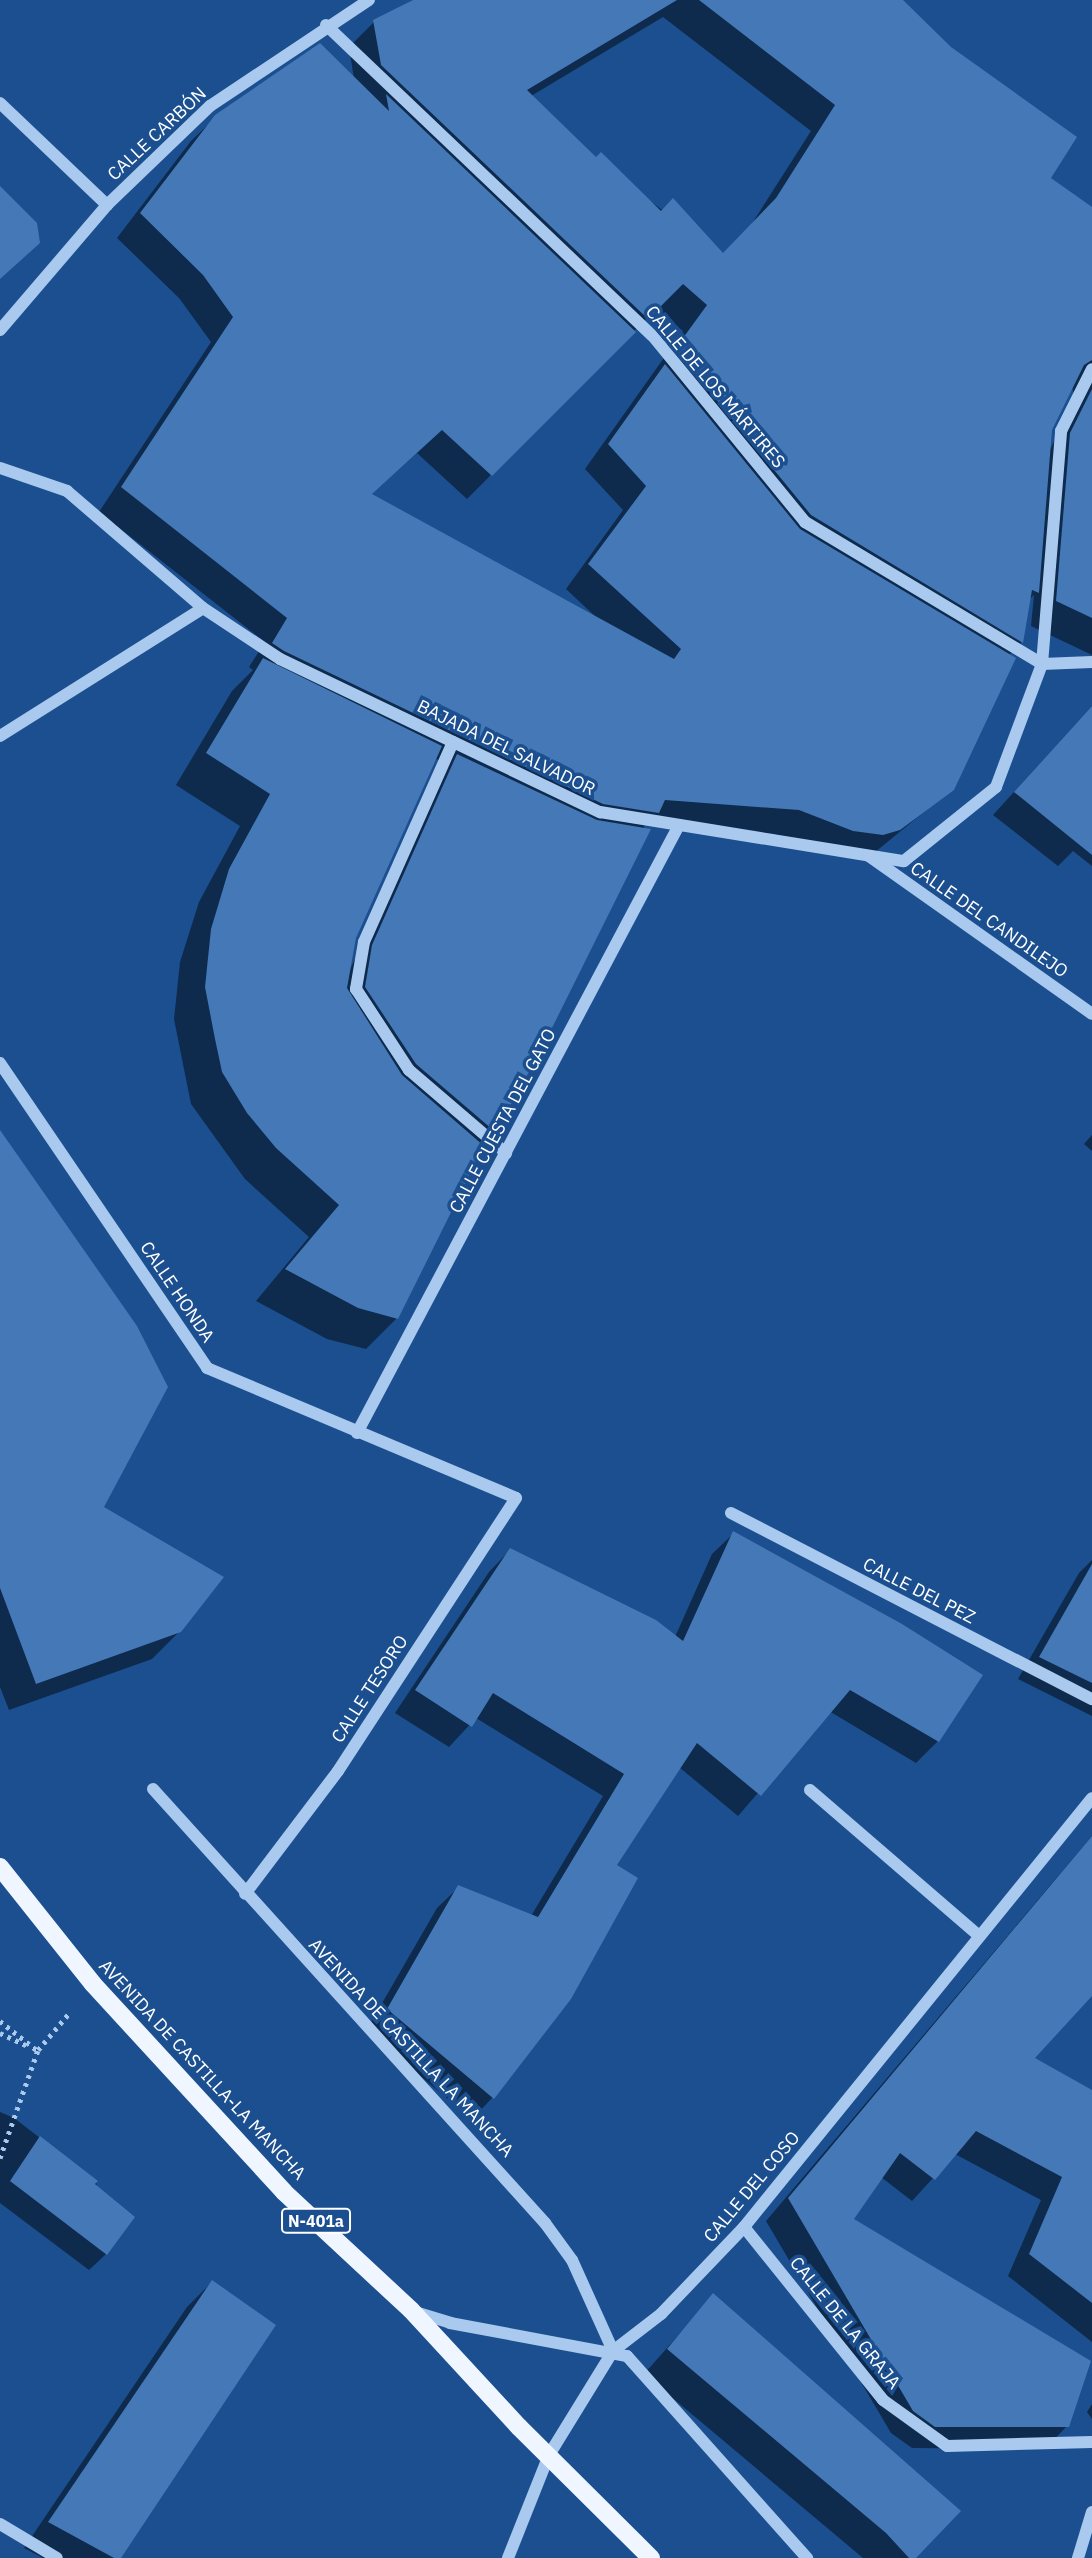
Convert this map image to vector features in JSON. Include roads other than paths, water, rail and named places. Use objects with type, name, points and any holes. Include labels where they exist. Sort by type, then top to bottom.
[{"type":"main road","name":"AVENIDA DE CASTILLA-LA MANCHA","points":[[0,1867],[93,1984],[284,2192],[411,2311],[651,2558]]},
{"type":"street","name":"CALLE CARBÓN","points":[[0,330],[107,205],[210,106],[326,25],[369,0]]},
{"type":"street","name":"CALLE DE LOS MÁRTIRES","points":[[326,25],[652,335],[805,522],[1042,664]]},
{"type":"street","points":[[0,103],[107,205]]},
{"type":"street","name":"BAJADA DEL SALVADOR","points":[[0,468],[67,491],[203,608],[279,659],[600,812],[904,861],[996,787],[1042,664],[1061,431],[1092,369]]},
{"type":"street","points":[[0,736],[203,608]]},
{"type":"street","points":[[1042,664],[1092,662]]},
{"type":"street","points":[[453,742],[364,942],[356,989],[409,1070],[506,1153]]},
{"type":"street","name":"CALLE CUESTA DEL GATO","points":[[357,1433],[679,825]]},
{"type":"street","name":"CALLE DEL CANDILEJO","points":[[865,854],[1092,1014]]},
{"type":"street","name":"CALLE HONDA","points":[[0,1063],[207,1367],[357,1433],[516,1498]]},
{"type":"street","name":"CALLE TESORO","points":[[245,1894],[338,1771],[516,1498]]},
{"type":"street","name":"CALLE DEL PEZ","points":[[731,1513],[1092,1699]]},
{"type":"street","name":"AVENIDA DE CASTILLA LA MANCHA","points":[[153,1789],[245,1894],[545,2223],[572,2260],[613,2351]]},
{"type":"street","points":[[810,1790],[978,1935]]},
{"type":"street","name":"CALLE DEL COSO","points":[[508,2558],[549,2455],[613,2351],[660,2314],[744,2227],[978,1935],[1092,1798]]},
{"type":"street","name":"CALLE DE LA GRAJA","points":[[744,2227],[883,2400],[947,2446],[1092,2442]]},
{"type":"street","points":[[411,2311],[450,2323],[613,2351],[642,2368],[807,2558]]},
{"type":"street","points":[[1078,2558],[1092,2512]]},
{"type":"street","points":[[0,2524],[57,2558]]}]
